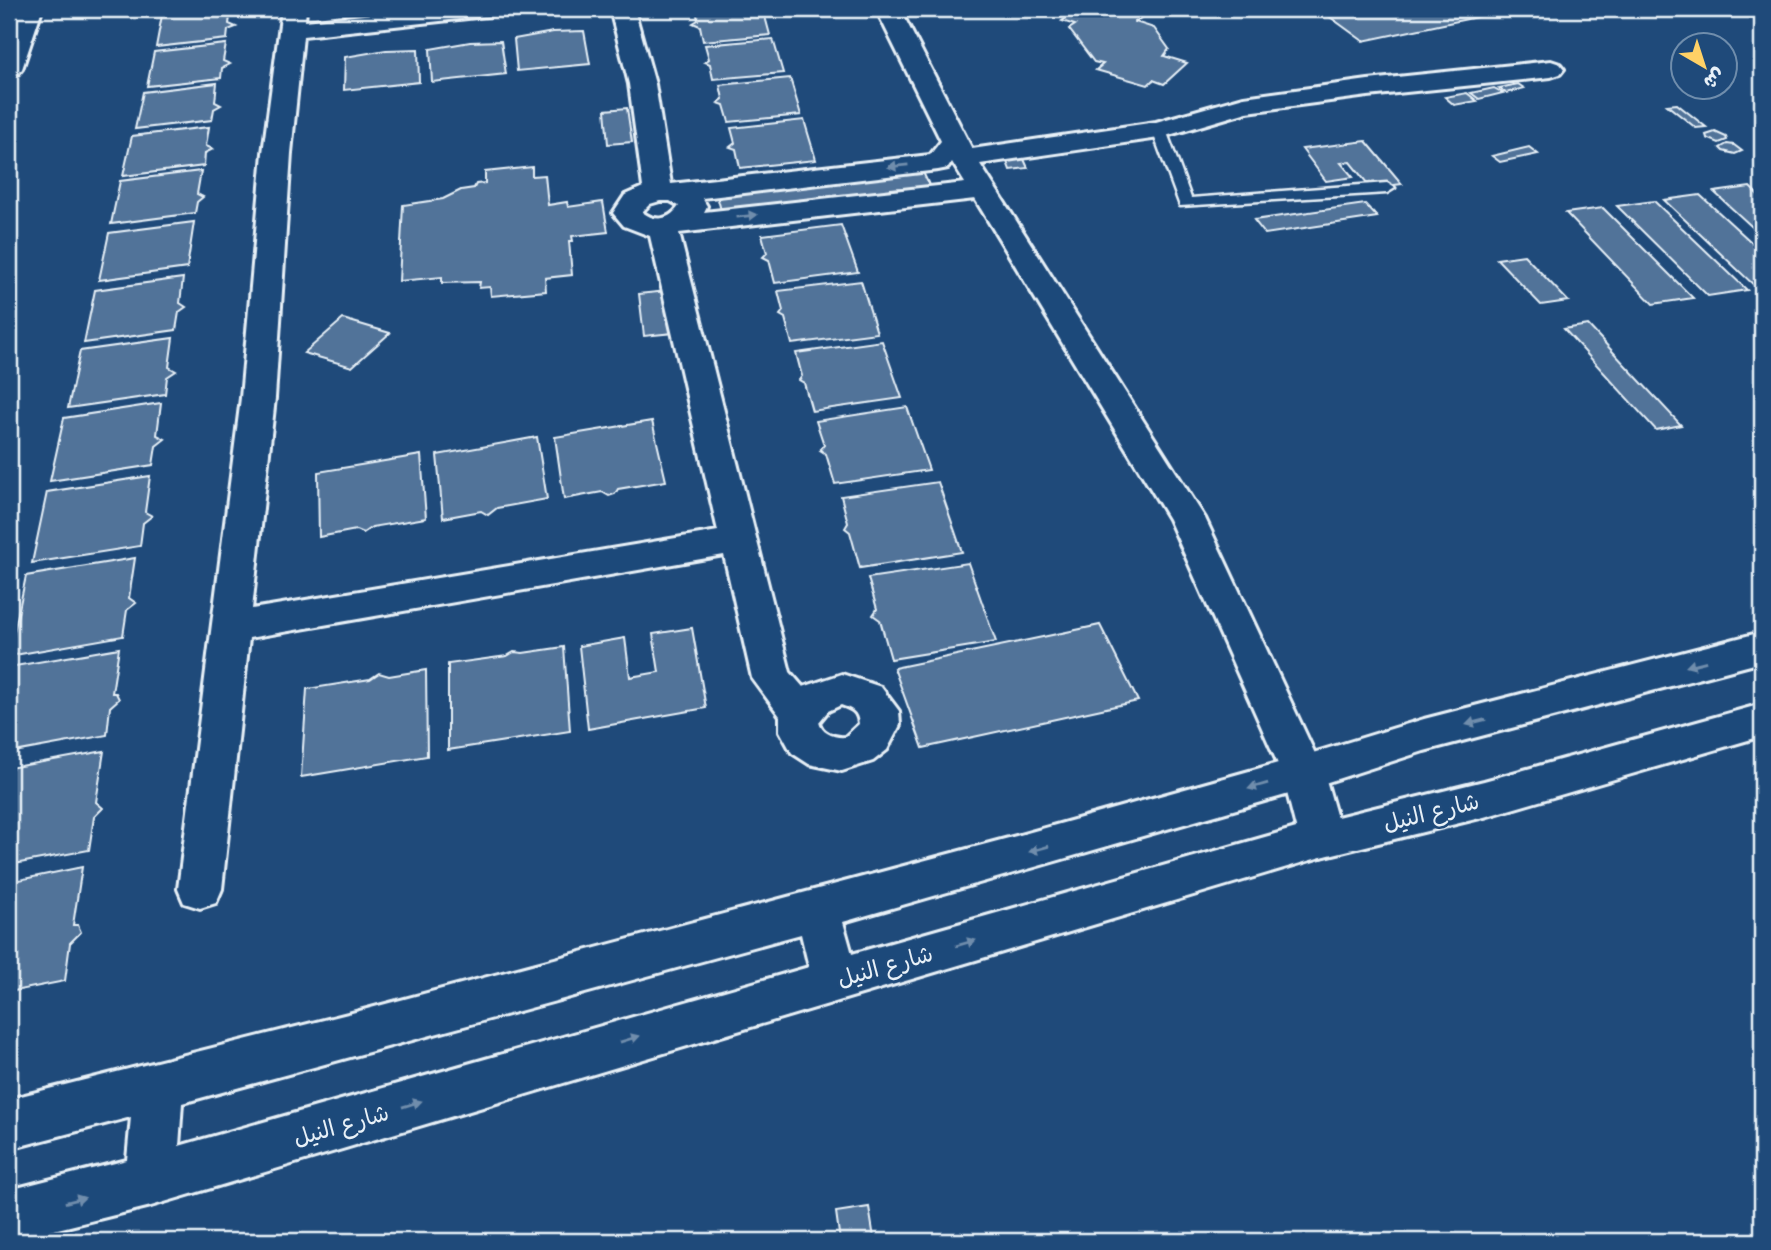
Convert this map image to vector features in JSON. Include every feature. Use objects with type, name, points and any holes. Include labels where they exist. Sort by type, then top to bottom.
[{"type":"street","points":[[9,69],[30,9]]},
{"type":"street","points":[[200,889],[258,398],[277,153],[292,19],[486,9]]},
{"type":"street","points":[[622,9],[642,83],[666,193]]},
{"type":"street","points":[[888,9],[982,190],[1187,518],[1303,773],[1321,839]]},
{"type":"street","points":[[982,190],[671,226],[646,227],[633,222],[627,213],[631,204],[641,197],[666,193],[938,162],[959,149],[1158,130],[1244,106],[1368,88],[1551,69]]},
{"type":"street","points":[[666,193],[687,198],[693,206],[690,216],[671,226]]},
{"type":"street","points":[[671,226],[738,540],[772,678],[801,713]]},
{"type":"street","points":[[231,627],[738,540]]},
{"type":"street","points":[[9,1124],[158,1087],[817,909],[1303,773],[1424,735],[1762,647]]},
{"type":"street","name":"شارع النيل","points":[[9,1216],[151,1180],[1321,839],[1484,799],[1762,720]]},
{"type":"street","points":[[817,909],[836,980]]},
{"type":"street","points":[[151,1180],[158,1087]]},
{"type":"lane","points":[[1158,130],[1185,203],[1387,188]]},
{"type":"building","points":[[231,9],[229,24],[236,27],[228,30],[227,39],[156,47],[162,15]]},
{"type":"building","points":[[696,9],[763,9],[770,35],[703,41],[700,26],[693,23],[698,20]]},
{"type":"building","points":[[1079,9],[1136,9],[1148,13],[1135,22],[1154,28],[1169,49],[1164,56],[1187,63],[1164,84],[1153,80],[1148,85],[1096,70],[1103,64],[1094,62],[1069,29],[1075,25],[1062,21]]},
{"type":"building","points":[[1319,9],[1491,9],[1496,13],[1363,41]]},
{"type":"building","points":[[584,31],[590,64],[517,71],[514,39],[553,32]]},
{"type":"building","points":[[773,39],[783,73],[713,79],[710,64],[705,62],[709,59],[705,45]]},
{"type":"building","points":[[501,41],[506,74],[432,82],[430,49],[470,42]]},
{"type":"building","points":[[226,44],[223,61],[230,64],[222,68],[221,78],[147,86],[154,52]]},
{"type":"building","points":[[418,49],[419,82],[344,90],[345,57],[386,50]]},
{"type":"building","points":[[790,78],[801,115],[729,122],[724,105],[718,103],[723,99],[720,85]]},
{"type":"building","points":[[217,83],[215,102],[221,105],[214,109],[212,120],[135,129],[143,92]]},
{"type":"building","points":[[1518,84],[1524,88],[1506,93],[1499,88]]},
{"type":"building","points":[[1494,88],[1503,93],[1479,99],[1471,93]]},
{"type":"building","points":[[1467,93],[1477,101],[1454,105],[1445,97]]},
{"type":"building","points":[[1677,104],[1706,127],[1696,128],[1667,105]]},
{"type":"building","points":[[627,108],[632,142],[608,144],[605,110]]},
{"type":"building","points":[[804,120],[816,160],[740,168],[736,149],[730,147],[735,143],[731,128]]},
{"type":"building","points":[[209,127],[206,146],[213,149],[205,153],[204,166],[123,176],[132,136]]},
{"type":"building","points":[[1715,132],[1727,140],[1719,143],[1707,138],[1706,135]]},
{"type":"building","points":[[1366,141],[1402,184],[1371,188],[1350,162],[1341,163],[1353,177],[1326,181],[1302,149]]},
{"type":"building","points":[[1727,144],[1742,151],[1735,154],[1720,148]]},
{"type":"building","points":[[1529,147],[1538,154],[1500,162],[1492,156]]},
{"type":"building","points":[[1023,157],[1028,168],[1010,170],[1006,159]]},
{"type":"building","points":[[532,167],[532,176],[545,175],[548,205],[567,202],[568,207],[603,202],[608,232],[572,236],[573,241],[569,241],[572,275],[545,278],[546,291],[491,296],[490,287],[479,288],[480,282],[442,283],[442,277],[399,281],[403,205],[443,199],[461,190],[474,188],[476,184],[485,183],[485,172]]},
{"type":"building","points":[[921,168],[930,187],[891,189],[892,192],[722,214],[716,192]]},
{"type":"building","points":[[201,171],[197,194],[203,197],[197,202],[195,213],[111,224],[120,181]]},
{"type":"building","points":[[1750,187],[1762,199],[1762,236],[1714,192]]},
{"type":"building","points":[[1700,195],[1762,252],[1762,288],[1758,289],[1664,200]]},
{"type":"building","points":[[1654,201],[1747,290],[1708,296],[1617,206]]},
{"type":"building","points":[[1365,204],[1377,217],[1265,234],[1254,220]]},
{"type":"building","points":[[1603,208],[1693,298],[1653,304],[1566,213]]},
{"type":"building","points":[[194,222],[187,268],[99,280],[109,233]]},
{"type":"building","points":[[841,225],[858,272],[775,283],[769,260],[763,257],[767,253],[762,235]]},
{"type":"building","points":[[1524,255],[1568,301],[1541,305],[1497,259]]},
{"type":"building","points":[[183,278],[180,303],[186,307],[179,312],[176,330],[84,343],[95,290]]},
{"type":"building","points":[[861,281],[877,333],[792,344],[785,318],[780,315],[783,311],[778,291]]},
{"type":"building","points":[[667,291],[673,333],[644,336],[639,294]]},
{"type":"building","points":[[343,319],[390,333],[352,367],[304,353]]},
{"type":"building","points":[[1588,325],[1681,425],[1656,430],[1564,329]]},
{"type":"building","points":[[173,338],[169,367],[176,371],[167,377],[165,394],[68,408],[80,351]]},
{"type":"building","points":[[882,341],[902,398],[812,411],[804,383],[799,380],[802,376],[796,353]]},
{"type":"building","points":[[161,403],[157,435],[165,439],[156,446],[153,465],[50,481],[64,418]]},
{"type":"building","points":[[907,407],[929,470],[835,484],[826,454],[820,450],[824,445],[816,421]]},
{"type":"building","points":[[652,421],[666,481],[618,489],[615,494],[609,496],[602,492],[564,499],[555,437]]},
{"type":"building","points":[[537,437],[547,499],[497,508],[488,515],[481,511],[443,518],[437,455]]},
{"type":"building","points":[[421,455],[426,518],[372,527],[363,533],[356,530],[319,537],[318,472]]},
{"type":"building","points":[[150,476],[145,512],[152,516],[143,523],[140,546],[32,563],[47,492]]},
{"type":"building","points":[[938,482],[962,552],[860,568],[850,532],[845,528],[848,523],[841,496]]},
{"type":"building","points":[[135,558],[129,598],[136,603],[127,610],[123,636],[9,656],[26,576]]},
{"type":"building","points":[[968,563],[996,642],[891,659],[880,620],[873,615],[877,609],[868,578]]},
{"type":"building","points":[[1100,625],[1138,701],[923,748],[894,668]]},
{"type":"building","points":[[692,628],[706,708],[588,729],[579,646],[625,638],[630,677],[659,672],[653,634]]},
{"type":"building","points":[[564,647],[570,731],[448,750],[448,664],[507,656],[514,652]]},
{"type":"building","points":[[119,648],[112,693],[116,693],[119,699],[110,707],[107,735],[9,753],[9,667]]},
{"type":"building","points":[[426,670],[427,756],[301,777],[307,689],[370,679],[379,673],[389,676]]},
{"type":"building","points":[[104,751],[96,802],[103,808],[94,817],[89,850],[9,865],[9,768]]},
{"type":"building","points":[[82,867],[73,925],[78,925],[81,932],[70,943],[65,981],[9,992],[9,882]]},
{"type":"building","points":[[869,1207],[874,1238],[840,1241],[836,1212]]}]
